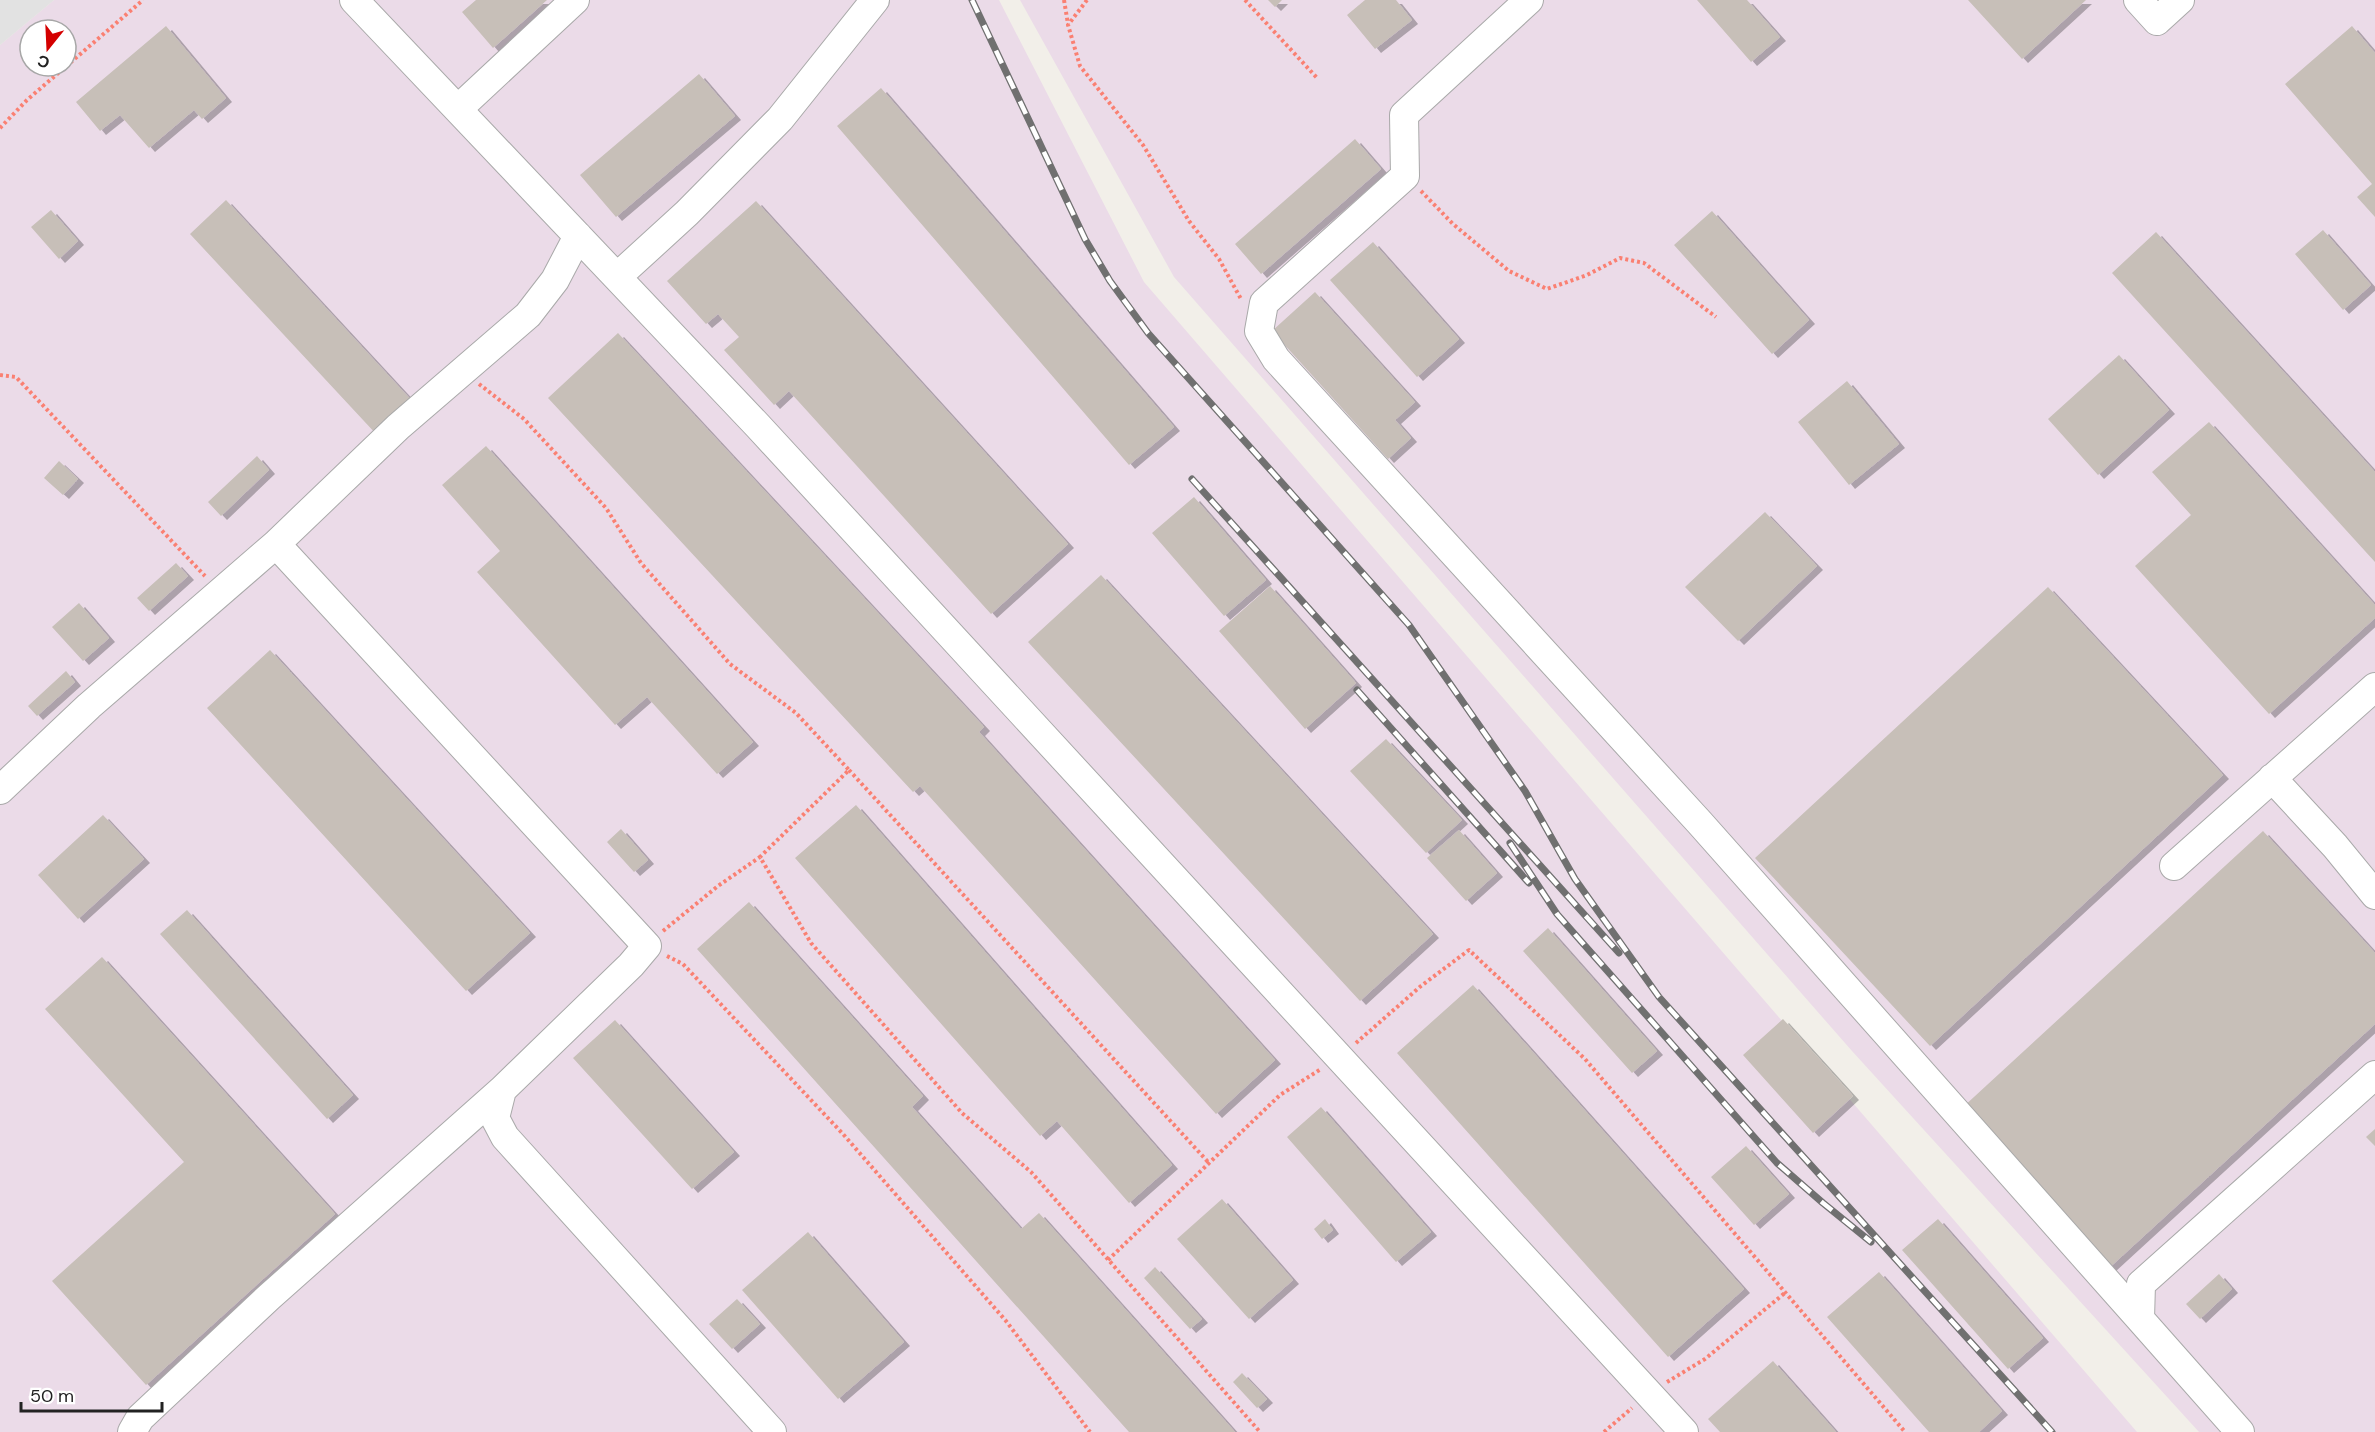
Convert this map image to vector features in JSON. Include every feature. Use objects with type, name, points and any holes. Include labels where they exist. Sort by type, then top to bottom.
[{"type":"lane","points":[[354,0],[766,434],[1684,1432]]},
{"type":"lane","points":[[458,109],[574,0]]},
{"type":"lane","points":[[617,277],[687,213],[780,119],[875,0]]},
{"type":"lane","points":[[1529,0],[1404,115],[1405,176],[1264,303],[1259,331],[1276,359],[1700,823],[2240,1432]]},
{"type":"lane","points":[[2138,0],[2157,21],[2181,0]]},
{"type":"lane","points":[[0,790],[89,706],[276,544],[398,427],[528,315],[555,280],[578,236]]},
{"type":"lane","points":[[132,1432],[140,1418],[269,1297],[502,1090],[631,965],[647,946],[276,544]]},
{"type":"lane","points":[[2174,866],[2375,687]]},
{"type":"lane","points":[[2272,778],[2335,846],[2375,895]]},
{"type":"lane","points":[[2140,1319],[2141,1284],[2375,1075]]},
{"type":"lane","points":[[502,1090],[495,1118],[505,1137],[772,1432]]},
{"type":"path","points":[[0,128],[27,100],[143,0]]},
{"type":"path","points":[[1064,0],[1068,25],[1080,66],[1143,144],[1189,221],[1219,259],[1242,300]]},
{"type":"path","points":[[1068,25],[1087,0]]},
{"type":"path","points":[[1245,0],[1318,79]]},
{"type":"path","points":[[1405,176],[1453,224],[1509,271],[1547,289],[1587,275],[1620,258],[1644,263],[1716,318]]},
{"type":"path","points":[[459,374],[482,386],[524,419],[606,508],[641,563],[730,664],[796,713],[1209,1163]]},
{"type":"path","points":[[0,375],[16,376],[219,593]]},
{"type":"path","points":[[849,770],[760,857],[718,886],[647,946],[683,964],[843,1134],[1006,1321],[1090,1432]]},
{"type":"path","points":[[760,857],[811,943],[962,1113],[1031,1172],[1260,1432]]},
{"type":"path","points":[[1108,1260],[1280,1095],[1339,1058],[1421,986],[1469,950],[1586,1059],[1905,1432]]},
{"type":"path","points":[[1604,1432],[1648,1394],[1705,1359],[1786,1292]]},
{"type":"shaded area","points":[[0,0],[54,0],[32,18],[18,18],[18,30],[0,45]]},
{"type":"shaded area","points":[[54,0],[999,0],[1144,282],[2137,1432],[0,1432],[0,45],[18,30],[18,78],[78,78],[78,18],[32,18]]},
{"type":"shaded area","points":[[1020,0],[2375,0],[2375,1432],[2199,1432],[1852,1051],[1174,277]]},
{"type":"building","points":[[476,0],[547,0],[493,48],[462,12]]},
{"type":"building","points":[[1268,0],[1282,0],[1275,7]]},
{"type":"building","points":[[1365,0],[1396,0],[1412,20],[1375,49],[1347,15]]},
{"type":"building","points":[[1697,0],[1747,0],[1780,37],[1751,62]]},
{"type":"building","points":[[1968,0],[2086,0],[2022,59]]},
{"type":"building","points":[[166,26],[226,98],[202,119],[194,110],[149,148],[120,115],[100,131],[76,102]]},
{"type":"building","points":[[2352,26],[2375,53],[2375,217],[2357,197],[2372,184],[2285,84]]},
{"type":"building","points":[[699,74],[735,116],[616,217],[580,175]]},
{"type":"building","points":[[881,88],[1174,427],[1129,465],[837,126]]},
{"type":"building","points":[[1355,139],[1381,169],[1261,274],[1235,244]]},
{"type":"building","points":[[226,200],[413,402],[377,435],[190,234]]},
{"type":"building","points":[[756,201],[1068,544],[991,614],[789,391],[774,405],[724,350],[739,337],[718,314],[706,324],[667,281]]},
{"type":"building","points":[[51,210],[78,241],[59,259],[31,227]]},
{"type":"building","points":[[1712,211],[1809,320],[1772,354],[1674,245]]},
{"type":"building","points":[[2323,230],[2371,285],[2343,310],[2295,254]]},
{"type":"building","points":[[2156,232],[2375,472],[2375,562],[2112,273]]},
{"type":"building","points":[[1373,242],[1459,339],[1417,377],[1330,280]]},
{"type":"building","points":[[1315,292],[1415,402],[1395,420],[1411,438],[1388,459],[1272,331]]},
{"type":"building","points":[[618,333],[984,727],[979,732],[1275,1060],[1216,1114],[920,786],[913,792],[548,398]]},
{"type":"building","points":[[2119,355],[2169,410],[2098,475],[2048,419]]},
{"type":"building","points":[[1847,381],[1899,444],[1849,485],[1798,422]]},
{"type":"building","points":[[2209,422],[2375,605],[2375,618],[2269,714],[2135,566],[2191,515],[2152,472]]},
{"type":"building","points":[[486,446],[753,742],[717,774],[647,697],[615,725],[477,572],[500,551],[442,485]]},
{"type":"building","points":[[257,456],[269,470],[221,516],[208,502]]},
{"type":"building","points":[[59,461],[78,479],[63,495],[44,478]]},
{"type":"building","points":[[1194,497],[1266,580],[1224,616],[1152,533]]},
{"type":"building","points":[[1765,512],[1817,566],[1738,641],[1685,587]]},
{"type":"building","points":[[176,563],[188,576],[149,611],[137,598]]},
{"type":"building","points":[[1101,575],[1433,934],[1360,1001],[1028,642]]},
{"type":"building","points":[[1270,586],[1356,683],[1305,729],[1219,631]]},
{"type":"building","points":[[2048,587],[2223,775],[1930,1046],[1755,858]]},
{"type":"building","points":[[79,603],[109,638],[83,661],[52,627]]},
{"type":"building","points":[[270,650],[530,933],[466,991],[207,708]]},
{"type":"building","points":[[66,671],[75,682],[37,716],[28,706]]},
{"type":"building","points":[[1386,739],[1462,820],[1426,853],[1350,771]]},
{"type":"building","points":[[856,805],[1172,1165],[1129,1203],[1057,1121],[1040,1136],[795,858]]},
{"type":"building","points":[[103,815],[144,859],[78,919],[38,875]]},
{"type":"building","points":[[621,829],[648,860],[634,872],[607,842]]},
{"type":"building","points":[[1459,830],[1497,873],[1466,901],[1427,858]]},
{"type":"building","points":[[2263,831],[2375,953],[2375,1024],[2109,1268],[1962,1108]]},
{"type":"building","points":[[749,902],[923,1096],[912,1107],[1021,1229],[1039,1213],[1235,1432],[1129,1432],[697,949]]},
{"type":"building","points":[[187,910],[353,1095],[327,1119],[160,934]]},
{"type":"building","points":[[1548,928],[1657,1051],[1632,1073],[1523,951]]},
{"type":"building","points":[[102,957],[335,1214],[146,1385],[52,1281],[184,1162],[45,1009]]},
{"type":"building","points":[[1473,985],[1744,1289],[1668,1357],[1397,1053]]},
{"type":"building","points":[[1783,1019],[1853,1096],[1813,1133],[1743,1055]]},
{"type":"building","points":[[615,1020],[734,1152],[692,1189],[573,1058]]},
{"type":"building","points":[[1321,1107],[1431,1232],[1396,1262],[1287,1137]]},
{"type":"building","points":[[2375,1129],[2375,1146],[2366,1137]]},
{"type":"building","points":[[1746,1146],[1789,1194],[1754,1225],[1711,1177]]},
{"type":"building","points":[[1222,1199],[1293,1280],[1249,1319],[1177,1239]]},
{"type":"building","points":[[1325,1219],[1333,1230],[1322,1239],[1314,1229]]},
{"type":"building","points":[[1938,1219],[2043,1338],[2008,1369],[1902,1250]]},
{"type":"building","points":[[808,1232],[904,1342],[838,1399],[742,1290]]},
{"type":"building","points":[[1155,1267],[1202,1319],[1190,1329],[1144,1278]]},
{"type":"building","points":[[1879,1272],[2002,1411],[1979,1432],[1929,1432],[1827,1317]]},
{"type":"building","points":[[2219,1274],[2232,1289],[2200,1319],[2186,1304]]},
{"type":"building","points":[[737,1299],[760,1324],[732,1349],[709,1324]]},
{"type":"building","points":[[1773,1361],[1836,1432],[1720,1432],[1708,1419]]},
{"type":"building","points":[[1242,1373],[1267,1399],[1257,1408],[1233,1382]]},
{"type":"railway","points":[[972,0],[1085,239],[1110,281],[1148,333],[1409,625],[1525,791],[1575,879],[1659,997],[2052,1432]]},
{"type":"railway","points":[[1192,479],[1619,953]]},
{"type":"railway","points":[[1357,690],[1529,883]]},
{"type":"railway","points":[[1510,843],[1557,914],[1777,1163],[1871,1242]]}]
